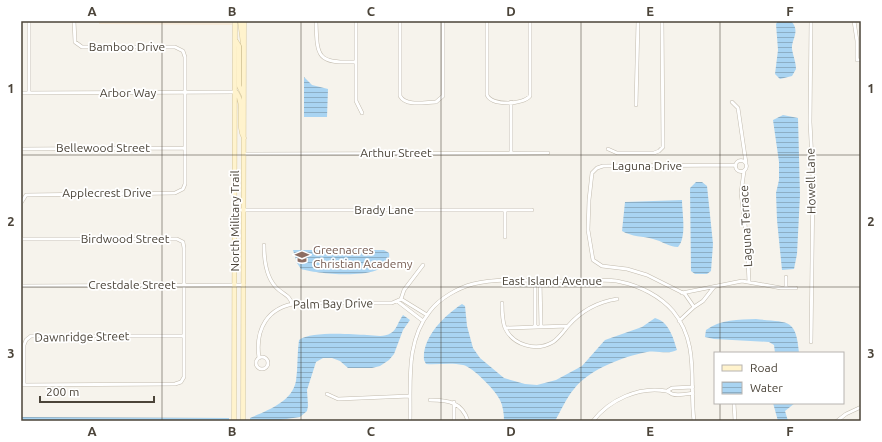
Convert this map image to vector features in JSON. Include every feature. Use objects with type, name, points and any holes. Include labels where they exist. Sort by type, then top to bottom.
[{"type":"main road","name":"North Military Trail","points":[[234,421],[235,21]]},
{"type":"main road","points":[[240,21],[244,48]]},
{"type":"main road","name":"North Military Trail","points":[[243,421],[244,21]]},
{"type":"main road","points":[[235,38],[239,46],[239,86],[244,95]]},
{"type":"main road","points":[[236,92],[240,100],[241,133],[244,139]]},
{"type":"street","points":[[29,21],[29,93]]},
{"type":"street","name":"Bamboo Drive","points":[[74,21],[75,42],[82,47],[175,47],[181,49],[185,56],[185,92]]},
{"type":"street","points":[[316,21],[317,46],[322,57],[334,62],[356,62]]},
{"type":"street","points":[[356,21],[356,101],[362,112]]},
{"type":"street","points":[[400,21],[400,96],[406,102],[436,102],[443,96],[443,21]]},
{"type":"street","points":[[487,21],[487,95],[493,102],[524,102],[530,96],[530,21]]},
{"type":"street","points":[[636,105],[638,21]]},
{"type":"street","points":[[608,149],[617,153],[654,153],[663,147],[662,21]]},
{"type":"street","name":"Howell Lane","points":[[811,21],[810,122],[813,180],[811,342]]},
{"type":"street","points":[[854,21],[859,60]]},
{"type":"street","name":"Applecrest Drive","points":[[21,286],[21,203],[26,195],[178,193],[183,190],[185,184],[185,92]]},
{"type":"street","name":"Arbor Way","points":[[21,93],[236,92]]},
{"type":"street","points":[[511,102],[511,153]]},
{"type":"street","name":"Laguna Terrace","points":[[732,102],[738,108],[746,163],[741,193],[747,240],[749,282]]},
{"type":"street","name":"Bellewood Street","points":[[21,150],[185,148]]},
{"type":"street","name":"Arthur Street","points":[[244,154],[548,153]]},
{"type":"street","points":[[736,165],[741,160],[746,163]]},
{"type":"street","name":"Laguna Terrace","points":[[736,165],[739,171],[744,170]]},
{"type":"street","name":"Laguna Drive","points":[[694,307],[688,297],[647,275],[627,269],[602,266],[593,260],[588,230],[592,173],[597,168],[603,166],[736,165]]},
{"type":"street","name":"Brady Lane","points":[[235,210],[532,210]]},
{"type":"street","points":[[505,210],[505,237]]},
{"type":"street","name":"Birdwood Street","points":[[21,239],[177,239],[184,245],[184,377],[181,382],[174,384],[23,385]]},
{"type":"street","points":[[264,245],[265,268],[277,288],[288,296],[292,304]]},
{"type":"street","points":[[399,300],[404,290],[423,265]]},
{"type":"street","points":[[786,277],[786,288]]},
{"type":"street","name":"East Island Avenue","points":[[410,421],[411,358],[414,342],[423,321],[443,298],[460,289],[474,284],[494,281],[620,282],[634,285],[658,298],[672,310],[686,332],[691,348],[694,421]]},
{"type":"street","points":[[535,281],[535,326]]},
{"type":"street","points":[[540,281],[541,326]]},
{"type":"street","points":[[682,293],[736,282],[749,282],[786,288],[796,288]]},
{"type":"street","name":"Crestdale Street","points":[[21,286],[244,285]]},
{"type":"street","points":[[679,321],[694,307],[701,303],[708,293],[716,286]]},
{"type":"street","points":[[502,303],[502,316],[505,328],[510,335],[518,342],[528,346],[539,347],[554,342],[568,326],[586,310],[599,303],[617,299]]},
{"type":"street","points":[[399,300],[427,315]]},
{"type":"street","points":[[399,300],[423,321]]},
{"type":"street","name":"Palm Bay Drive","points":[[259,358],[258,339],[265,322],[278,309],[292,304],[392,303],[399,300]]},
{"type":"street","points":[[505,328],[568,326]]},
{"type":"street","name":"Dawnridge Street","points":[[23,385],[24,345],[26,340],[31,336],[184,336]]},
{"type":"street","points":[[593,421],[601,411],[617,399],[637,392],[667,391],[672,388],[693,387]]},
{"type":"street","points":[[667,391],[672,394],[693,393]]},
{"type":"street","points":[[327,394],[338,398],[410,396]]},
{"type":"street","points":[[430,400],[445,400],[454,402],[461,408],[468,421]]},
{"type":"street","points":[[454,402],[454,421]]},
{"type":"street","points":[[734,404],[735,421]]},
{"type":"street","points":[[837,421],[846,414],[861,407]]},
{"type":"shaded area","points":[[99,21],[232,21],[232,25],[99,24]]},
{"type":"water","points":[[778,21],[791,21],[795,28],[792,49],[796,69],[792,76],[780,79],[775,74],[778,50],[776,24]]},
{"type":"water","points":[[304,77],[312,85],[328,89],[327,117],[304,117]]},
{"type":"water","points":[[783,115],[798,118],[800,195],[797,254],[794,269],[782,270],[776,193],[779,180],[779,162],[773,120]]},
{"type":"water","points":[[696,182],[702,182],[707,186],[713,244],[711,271],[707,274],[695,274],[691,271],[690,188]]},
{"type":"water","points":[[682,200],[683,231],[681,243],[678,247],[622,231],[625,202]]},
{"type":"water","points":[[293,250],[384,250],[389,253],[387,263],[380,269],[368,273],[337,274],[301,269],[297,263]]},
{"type":"water","points":[[462,304],[465,306],[467,326],[473,348],[480,358],[504,378],[525,384],[537,385],[556,380],[582,366],[605,340],[642,327],[655,318],[667,326],[677,350],[670,352],[637,354],[607,365],[589,375],[571,393],[555,421],[504,421],[503,407],[498,396],[484,380],[472,370],[458,364],[426,364],[424,360],[424,351],[431,335],[442,320]]},
{"type":"water","points":[[403,315],[410,320],[403,330],[394,354],[389,360],[380,366],[372,368],[348,368],[340,361],[332,358],[323,358],[316,362],[307,390],[307,411],[300,417],[273,421],[250,421],[250,418],[278,404],[290,395],[294,388],[297,376],[299,340],[312,335],[321,334],[385,335],[393,332]]},
{"type":"water","points":[[756,319],[783,322],[788,324],[793,327],[796,333],[799,352],[775,352],[774,345],[769,342],[714,339],[705,337],[706,330],[712,326],[736,320]]},
{"type":"water","points":[[773,404],[794,404],[785,411],[788,421],[778,421]]},
{"type":"water","points":[[21,417],[229,418],[229,421],[21,421]]},
{"type":"place","name":"Greenacres Christian Academy","points":[[302,257]]}]
